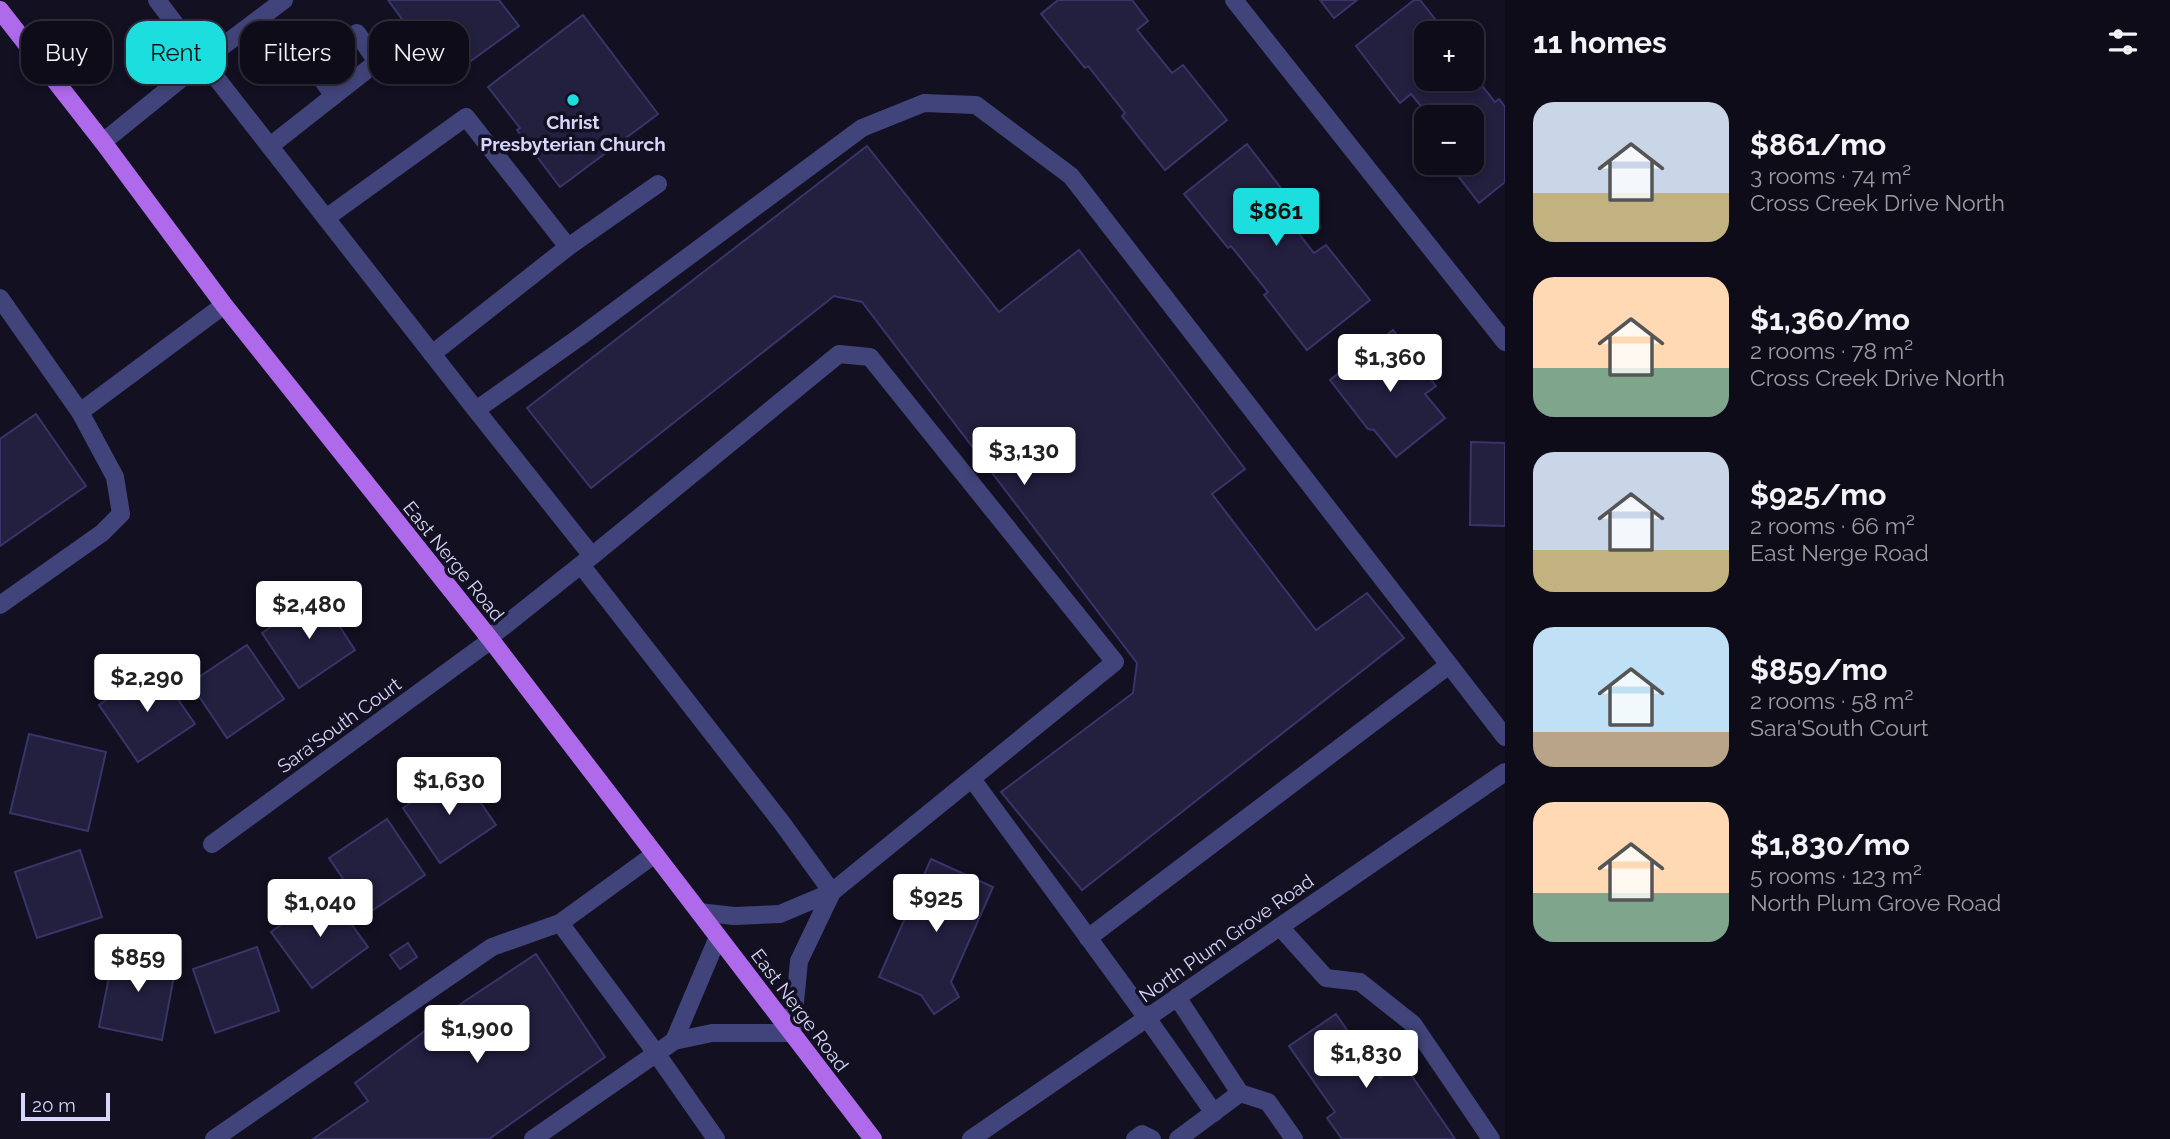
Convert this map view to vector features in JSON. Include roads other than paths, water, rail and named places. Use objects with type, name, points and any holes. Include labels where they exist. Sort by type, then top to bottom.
[{"type":"main road","name":"East Nerge Road","points":[[0,10],[103,142],[224,305],[490,639],[873,1139]]},
{"type":"street","points":[[156,0],[172,21]]},
{"type":"street","points":[[226,44],[284,0]]},
{"type":"street","points":[[1234,0],[1505,342]]},
{"type":"street","points":[[103,142],[175,84]]},
{"type":"street","points":[[221,84],[476,410],[832,892]]},
{"type":"street","points":[[270,146],[334,96]]},
{"type":"street","points":[[476,410],[581,336],[862,128],[924,103],[976,106],[1071,176],[1505,737]]},
{"type":"street","points":[[327,218],[467,117],[568,247]]},
{"type":"street","points":[[432,354],[568,247],[658,184]]},
{"type":"street","points":[[0,605],[102,533],[121,513],[115,477],[80,412],[2,304]]},
{"type":"street","points":[[80,412],[224,305]]},
{"type":"street","name":"Sara'South Court","points":[[212,844],[490,639],[839,354],[870,357],[1115,662],[972,779]]},
{"type":"street","points":[[1088,938],[1450,665]]},
{"type":"street","name":"North Plum Grove Road","points":[[971,1139],[1505,772]]},
{"type":"street","points":[[699,912],[734,916],[780,914],[832,892],[972,779],[1214,1113]]},
{"type":"street","points":[[214,1139],[492,947],[560,923],[655,854]]},
{"type":"street","points":[[533,1139],[674,1041],[712,1033],[792,1033],[799,961],[832,892]]},
{"type":"street","points":[[560,923],[716,1139]]},
{"type":"street","points":[[1280,927],[1326,978],[1360,982],[1413,1024],[1491,1139]]},
{"type":"street","points":[[674,1041],[718,937]]},
{"type":"street","points":[[1177,997],[1240,1093],[1268,1102],[1294,1139]]},
{"type":"street","points":[[1178,1139],[1240,1093]]},
{"type":"street","points":[[1135,1139],[1142,1135],[1152,1139]]},
{"type":"place","name":"Christ Presbyterian Church","points":[[573,100]]}]
